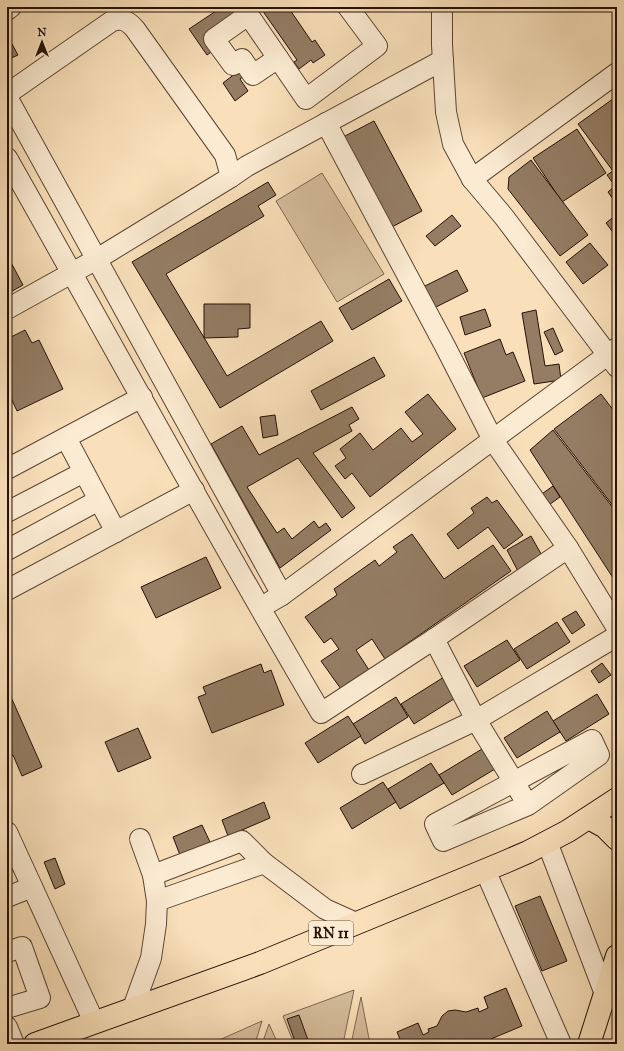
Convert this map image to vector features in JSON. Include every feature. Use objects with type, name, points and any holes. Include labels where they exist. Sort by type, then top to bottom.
[{"type":"main road","name":"RN 11","points":[[35,1044],[260,963],[522,855],[589,818],[617,799]]},
{"type":"main road","points":[[589,818],[604,827],[617,839]]},
{"type":"main road","points":[[589,1044],[617,956]]},
{"type":"street","points":[[7,10],[11,7]]},
{"type":"street","points":[[278,58],[253,75],[242,59],[233,65],[214,39],[245,11],[278,58],[306,99],[377,46],[348,7]]},
{"type":"street","points":[[260,608],[282,595],[493,440],[614,356],[472,179],[453,144],[446,112],[442,7]]},
{"type":"street","points":[[231,177],[225,155],[136,29],[124,20],[118,19],[112,21],[7,96],[282,595]]},
{"type":"street","points":[[7,309],[97,259],[247,166],[443,60]]},
{"type":"street","points":[[472,179],[617,73]]},
{"type":"street","points":[[326,123],[445,346],[493,440],[568,548],[617,628]]},
{"type":"street","points":[[7,158],[260,608],[321,713],[434,639],[568,548]]},
{"type":"street","points":[[7,469],[142,398]]},
{"type":"street","points":[[66,438],[116,532]]},
{"type":"street","points":[[7,512],[84,472]]},
{"type":"street","points":[[7,590],[194,490]]},
{"type":"street","points":[[7,550],[99,500]]},
{"type":"street","points":[[362,774],[476,720],[617,636]]},
{"type":"street","points":[[434,639],[476,720],[528,806]]},
{"type":"street","points":[[592,740],[599,755],[528,806],[443,841],[435,824],[592,740]]},
{"type":"street","points":[[7,832],[94,1022]]},
{"type":"street","points":[[133,1008],[151,958],[156,924],[157,901],[153,875],[140,840]]},
{"type":"street","points":[[153,875],[242,841],[264,863],[326,909],[356,923]]},
{"type":"street","points":[[547,842],[606,994]]},
{"type":"street","points":[[157,901],[264,863]]},
{"type":"street","points":[[485,870],[561,1044]]},
{"type":"street","points":[[7,897],[32,886]]},
{"type":"street","points":[[7,952],[22,948],[40,998],[7,1008]]},
{"type":"street","points":[[7,1027],[14,1044]]},
{"type":"shaded area","points":[[322,173],[384,274],[337,302],[276,201]]},
{"type":"shaded area","points":[[354,990],[343,1044],[294,1044],[283,1016]]},
{"type":"shaded area","points":[[361,997],[370,1044],[351,1044]]},
{"type":"shaded area","points":[[262,1021],[255,1044],[210,1044]]},
{"type":"shaded area","points":[[269,1024],[278,1044],[262,1044]]},
{"type":"building","points":[[222,7],[230,7],[235,14],[204,35],[214,50],[207,55],[189,29]]},
{"type":"building","points":[[260,7],[288,7],[312,42],[315,40],[325,55],[313,63],[311,60],[299,69],[294,62],[297,60]]},
{"type":"building","points":[[7,35],[18,55],[7,60]]},
{"type":"building","points":[[240,70],[244,76],[240,79],[248,91],[235,101],[223,83]]},
{"type":"building","points":[[617,96],[617,205],[608,192],[615,186],[607,175],[613,171],[578,124]]},
{"type":"building","points":[[374,121],[422,211],[390,228],[343,137]]},
{"type":"building","points":[[577,129],[606,173],[562,202],[533,158]]},
{"type":"building","points":[[531,160],[588,235],[560,256],[508,189],[509,177]]},
{"type":"building","points":[[268,182],[276,195],[258,206],[264,216],[166,274],[227,376],[321,321],[333,341],[220,408],[132,262]]},
{"type":"building","points":[[617,214],[617,233],[615,235],[606,223]]},
{"type":"building","points":[[452,215],[461,226],[435,246],[426,236]]},
{"type":"building","points":[[590,243],[608,265],[583,284],[566,262]]},
{"type":"building","points":[[7,255],[23,285],[7,294]]},
{"type":"building","points":[[457,270],[468,291],[432,309],[421,288]]},
{"type":"building","points":[[389,279],[402,301],[352,330],[339,308]]},
{"type":"building","points":[[204,304],[250,304],[250,328],[238,329],[238,337],[204,338]]},
{"type":"building","points":[[485,309],[491,326],[465,335],[460,317]]},
{"type":"building","points":[[536,310],[545,366],[559,364],[561,380],[534,384],[522,313]]},
{"type":"building","points":[[553,328],[563,351],[555,355],[544,332]]},
{"type":"building","points":[[25,330],[32,343],[39,340],[63,389],[17,411],[7,389],[7,339]]},
{"type":"building","points":[[500,339],[506,355],[513,352],[525,381],[482,398],[464,353]]},
{"type":"building","points":[[374,357],[385,376],[321,410],[311,391]]},
{"type":"building","points":[[428,394],[456,429],[370,497],[352,473],[345,479],[335,466],[346,458],[340,449],[360,433],[373,450],[401,428],[412,442],[423,434],[405,412]]},
{"type":"building","points":[[601,394],[617,415],[617,511],[554,429]]},
{"type":"building","points":[[352,407],[359,419],[349,425],[352,431],[313,453],[355,508],[342,518],[298,458],[247,487],[277,533],[284,528],[292,539],[314,521],[319,528],[326,523],[331,530],[280,568],[211,444],[242,426],[259,455]]},
{"type":"building","points":[[275,415],[278,435],[263,438],[260,417]]},
{"type":"building","points":[[553,430],[617,513],[617,584],[530,450]]},
{"type":"building","points":[[553,486],[560,497],[546,507],[539,496]]},
{"type":"building","points":[[487,497],[492,503],[497,500],[523,535],[504,549],[488,527],[458,549],[447,534],[474,513],[471,508]]},
{"type":"building","points":[[412,534],[444,579],[493,545],[511,571],[385,659],[372,639],[356,650],[369,670],[341,689],[321,661],[339,649],[331,638],[324,643],[305,617],[337,595],[334,589],[375,560],[379,566],[397,552],[393,547]]},
{"type":"building","points":[[531,536],[545,561],[520,575],[507,550]]},
{"type":"building","points":[[206,557],[221,588],[156,618],[141,587]]},
{"type":"building","points":[[576,611],[585,625],[572,634],[562,619]]},
{"type":"building","points":[[557,622],[570,642],[527,669],[514,649]]},
{"type":"building","points":[[507,640],[520,660],[477,687],[464,666]]},
{"type":"building","points":[[602,663],[611,675],[599,683],[591,671]]},
{"type":"building","points":[[261,664],[264,673],[271,670],[284,705],[212,733],[198,697],[206,694],[203,687]]},
{"type":"building","points":[[444,677],[457,697],[414,724],[401,704]]},
{"type":"building","points":[[7,688],[42,767],[22,776],[13,755],[9,756],[7,751]]},
{"type":"building","points":[[597,694],[609,714],[566,741],[553,721]]},
{"type":"building","points":[[396,697],[408,717],[365,744],[353,724]]},
{"type":"building","points":[[547,711],[560,732],[517,758],[504,738]]},
{"type":"building","points":[[348,716],[361,736],[318,763],[305,743]]},
{"type":"building","points":[[138,728],[151,758],[118,772],[105,742]]},
{"type":"building","points":[[482,749],[495,769],[452,795],[439,775]]},
{"type":"building","points":[[431,763],[444,783],[400,809],[388,789]]},
{"type":"building","points":[[383,782],[396,802],[352,829],[340,808]]},
{"type":"building","points":[[264,802],[270,818],[228,836],[222,820]]},
{"type":"building","points":[[202,825],[210,842],[180,855],[173,837]]},
{"type":"building","points":[[55,858],[65,884],[55,889],[44,862]]},
{"type":"building","points":[[540,896],[567,961],[542,971],[515,906]]},
{"type":"building","points":[[506,988],[522,1026],[479,1044],[402,1044],[397,1032],[418,1023],[423,1035],[429,1032],[428,1029],[437,1026],[442,1016],[448,1011],[455,1010],[466,1012],[478,1008],[479,1012],[488,1008],[484,997]]},
{"type":"building","points":[[299,1015],[308,1040],[296,1044],[287,1019]]}]
